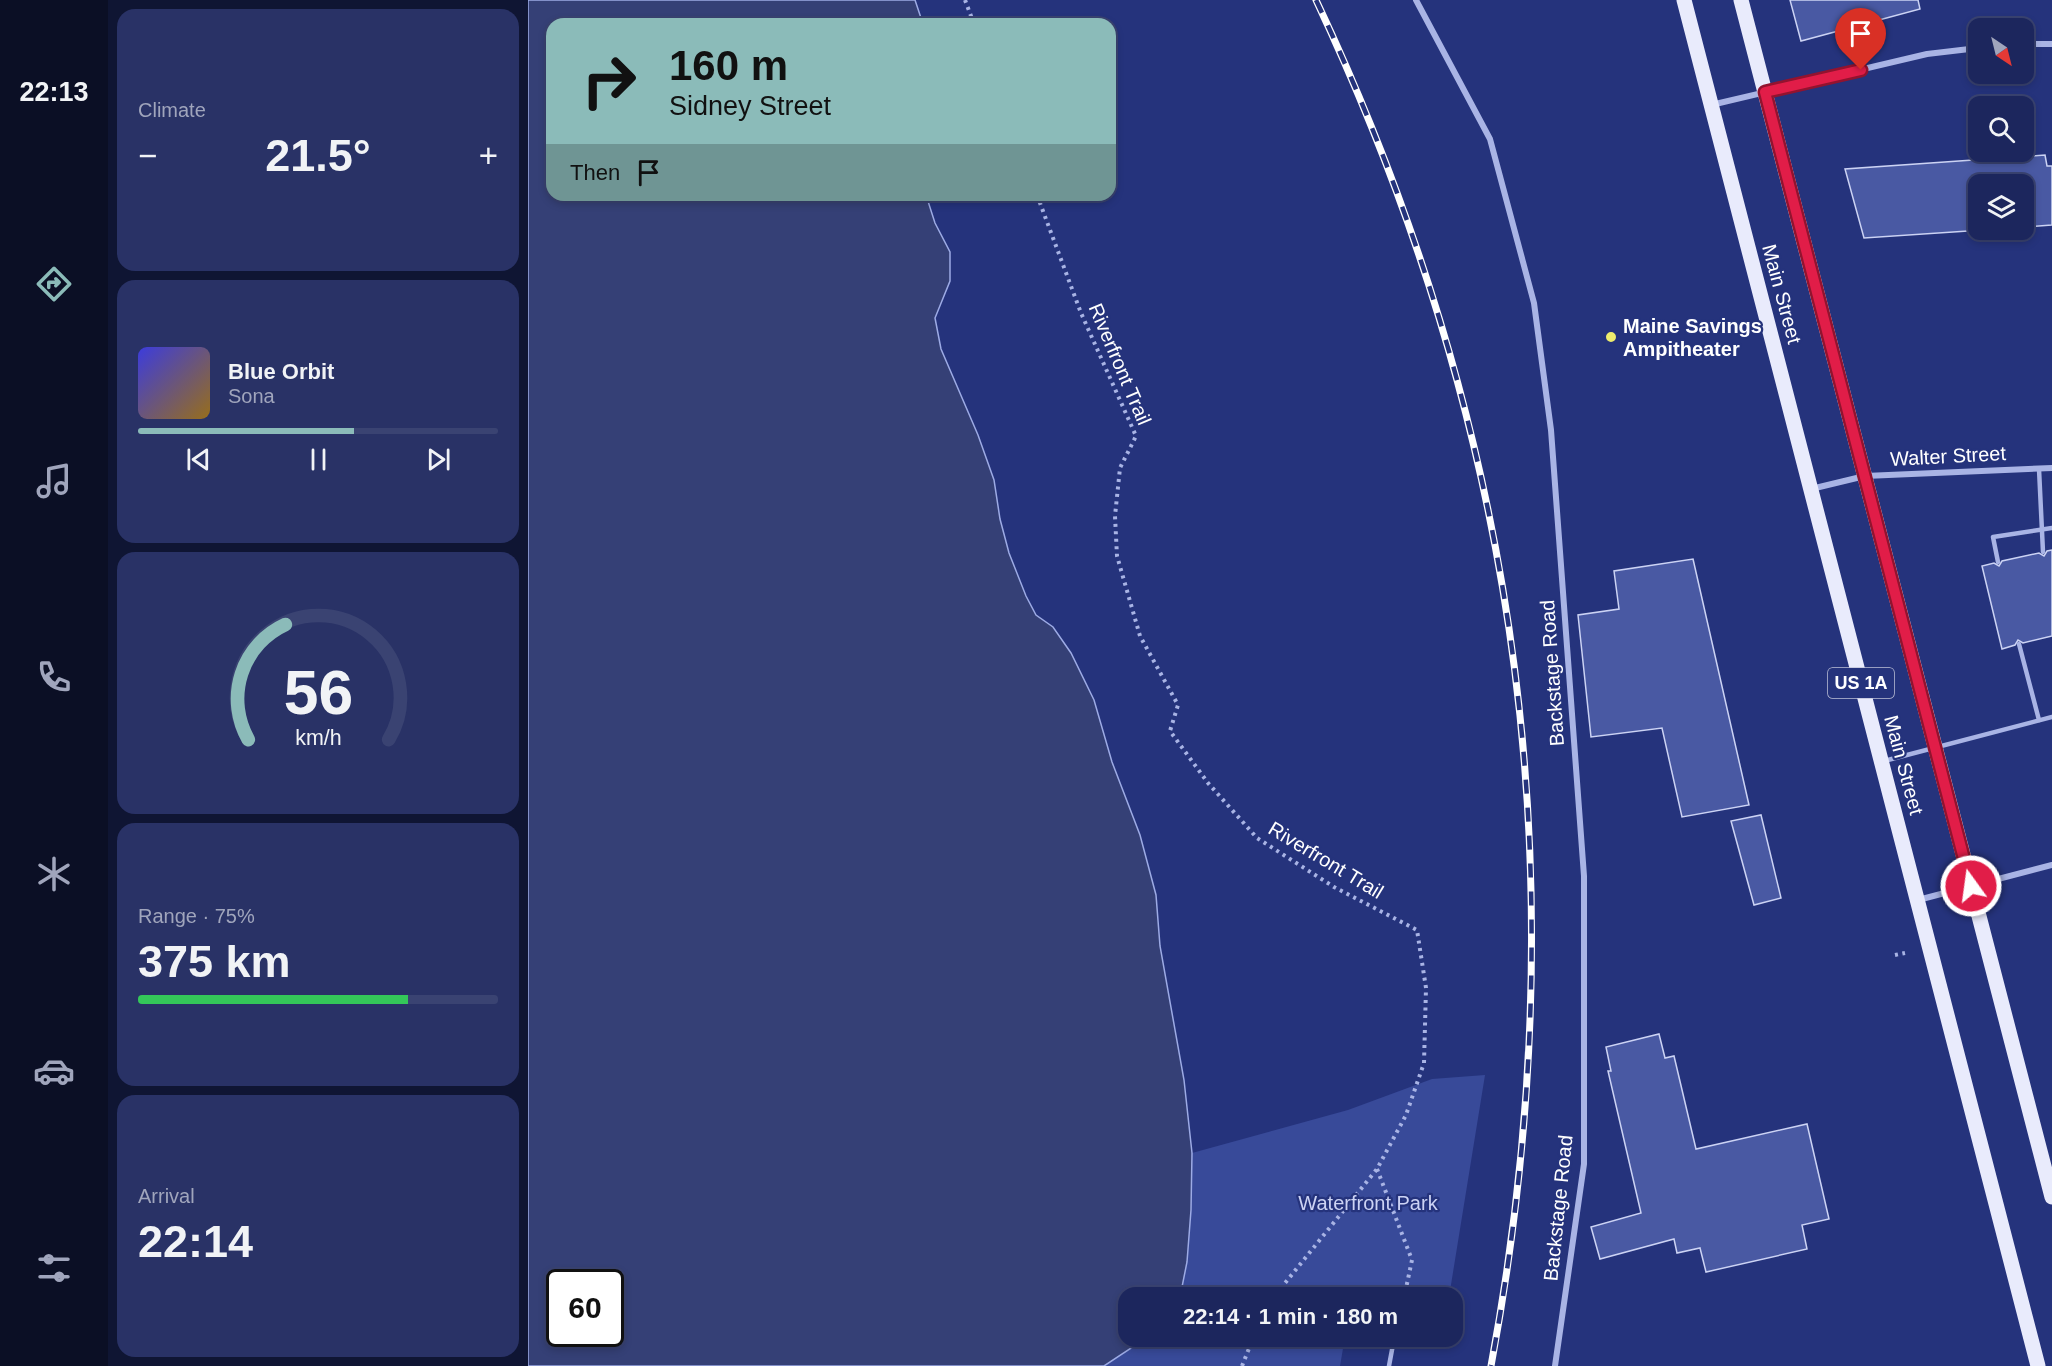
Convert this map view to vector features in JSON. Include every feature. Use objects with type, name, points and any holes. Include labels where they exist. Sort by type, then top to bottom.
[{"type":"main road","name":"Main Street","points":[[1684,0],[2038,1366]]},
{"type":"main road","name":"Main Street","points":[[1741,0],[2052,1197]]},
{"type":"street","name":"Backstage Road","points":[[1416,0],[1490,139],[1534,303],[1551,430],[1584,887],[1584,1164],[1555,1366]]},
{"type":"street","points":[[2034,44],[2052,44]]},
{"type":"street","points":[[1711,105],[1927,54],[1968,49]]},
{"type":"street","name":"Walter Street","points":[[1810,489],[1865,476],[2052,468]]},
{"type":"street","points":[[1917,900],[2052,864]]},
{"type":"lane","points":[[2039,469],[2043,552]]},
{"type":"lane","points":[[1998,562],[1993,537],[2052,528]]},
{"type":"lane","points":[[2019,644],[2039,720]]},
{"type":"lane","points":[[1881,762],[2052,717]]},
{"type":"lane","points":[[1389,1366],[1393,1347]]},
{"type":"path","points":[[965,0],[972,18]]},
{"type":"path","name":"Riverfront Trail","points":[[1039,201],[1081,313],[1136,436],[1120,468],[1115,516],[1117,556],[1140,636],[1178,705],[1170,731],[1208,783],[1257,838],[1334,887],[1417,930],[1426,988],[1424,1063],[1406,1115],[1377,1169],[1282,1287]]},
{"type":"path","points":[[1895,955],[1909,952]]},
{"type":"path","points":[[1377,1169],[1412,1260],[1406,1287]]},
{"type":"path","points":[[1242,1366],[1250,1347]]},
{"type":"green space","name":"Waterfront Park","points":[[1485,1075],[1451,1287],[1182,1287],[1188,1244],[1192,1153],[1348,1110],[1432,1079]]},
{"type":"green space","points":[[1133,1347],[1343,1347],[1340,1366],[1104,1366]]},
{"type":"shaded area","points":[[528,0],[915,0],[921,18],[546,18],[546,201],[928,201],[935,223],[950,252],[950,281],[935,318],[941,349],[978,435],[994,480],[1000,519],[1009,553],[1026,596],[1036,615],[1053,627],[1071,653],[1094,700],[1112,762],[1140,835],[1156,895],[1160,946],[1184,1080],[1192,1153],[1191,1210],[1187,1262],[1182,1287],[1118,1287],[1118,1347],[1133,1347],[1104,1366],[528,1366]]},
{"type":"building","points":[[1790,0],[1918,0],[1920,9],[1801,41]]},
{"type":"building","points":[[2045,155],[2047,166],[2052,166],[2052,225],[2034,226],[2034,174],[1968,174],[1968,231],[1864,238],[1845,169],[1968,160],[2034,162],[2034,156]]},
{"type":"building","points":[[2052,550],[2052,636],[2023,643],[2018,640],[2015,645],[2002,649],[1982,566],[1994,563],[1999,566],[2002,561],[2039,553],[2044,556],[2047,551]]},
{"type":"building","points":[[1693,559],[1749,805],[1682,817],[1662,728],[1591,737],[1578,615],[1619,609],[1614,571]]},
{"type":"building","points":[[1761,815],[1781,898],[1754,905],[1731,821]]},
{"type":"building","points":[[1659,1034],[1665,1058],[1674,1056],[1696,1149],[1807,1124],[1829,1219],[1802,1225],[1807,1249],[1706,1272],[1700,1248],[1677,1253],[1674,1239],[1600,1259],[1591,1227],[1641,1213],[1608,1071],[1611,1071],[1606,1047]]},
{"type":"railway","points":[[1316,0],[1387,165],[1443,331],[1486,499],[1515,668],[1529,839],[1530,1013],[1518,1188],[1491,1366]]},
{"type":"place","name":"Maine Savings Ampitheater","points":[[1611,337]]},
{"type":"route","points":[[1861,70],[1765,92],[1971,886]]}]
